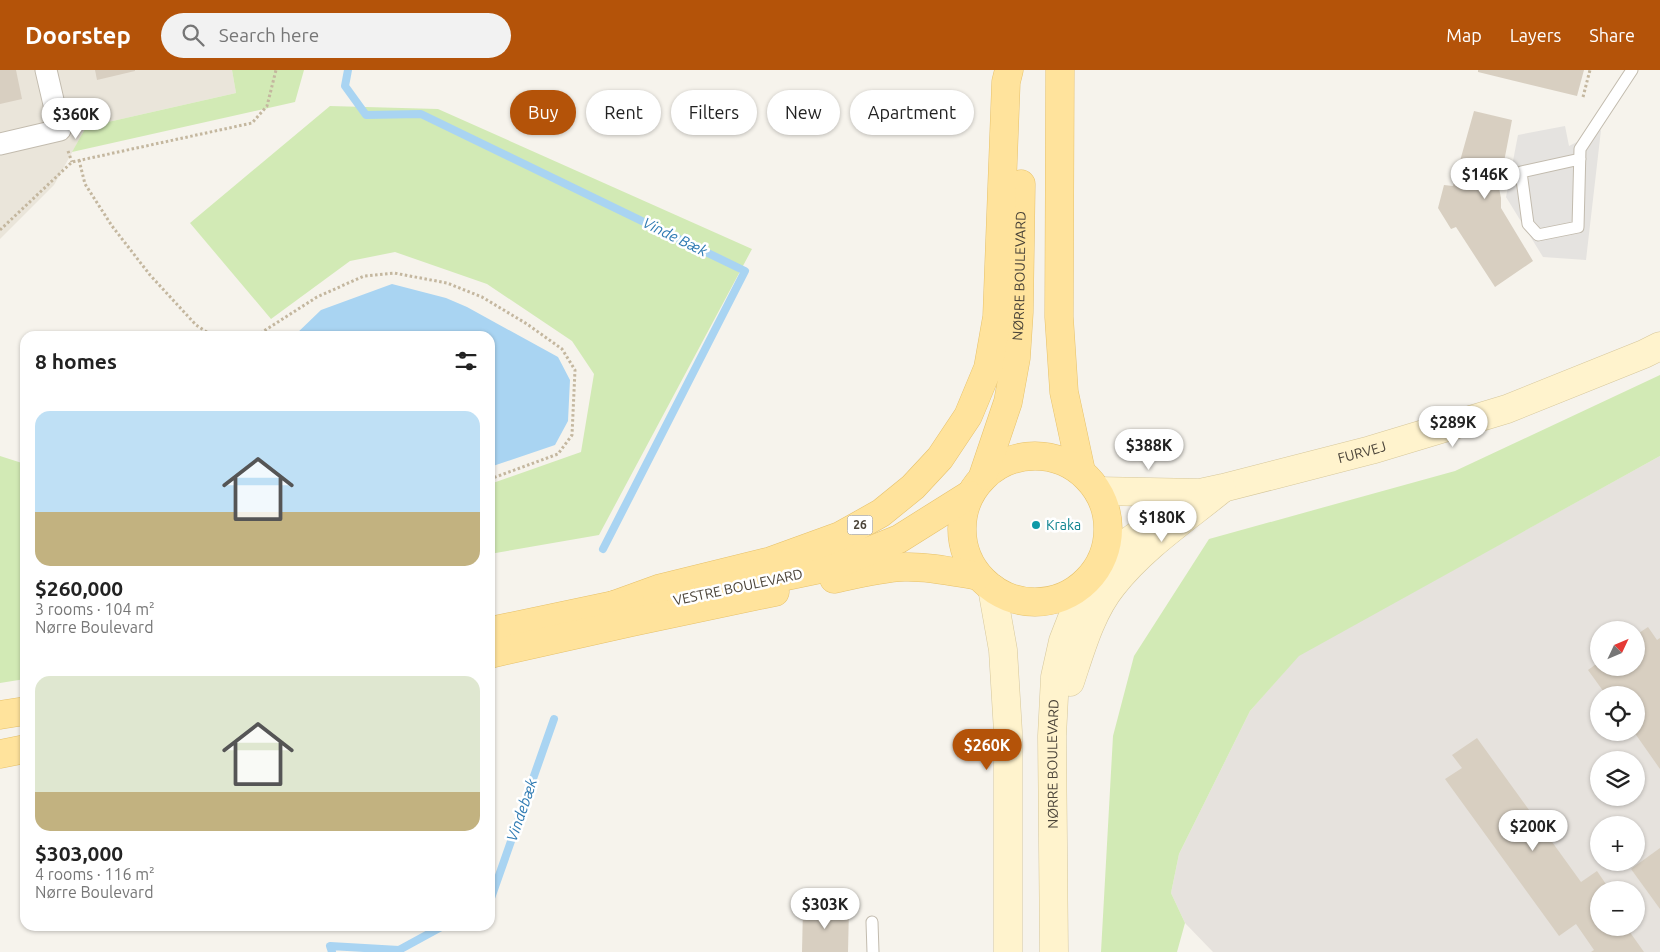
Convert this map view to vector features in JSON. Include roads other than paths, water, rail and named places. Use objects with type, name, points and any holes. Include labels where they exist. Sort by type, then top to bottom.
[{"type":"main road","name":"26","points":[[614,605],[661,588],[771,561],[840,536],[881,513],[913,487],[940,458],[968,416],[988,368],[995,326],[1006,82],[1009,70]]},
{"type":"main road","name":"NØRRE BOULEVARD","points":[[976,485],[1008,402],[1016,358],[1019,312],[1022,70]]},
{"type":"main road","name":"26","points":[[1060,70],[1059,317],[1064,392],[1081,471]]},
{"type":"main road","name":"FURVEJ","points":[[1098,491],[1211,491],[1371,450],[1507,409],[1660,346]]},
{"type":"main road","name":"26","points":[[976,485],[1000,463],[1020,456],[1042,455],[1062,460],[1081,471],[1098,491],[1107,513],[1108,537],[1102,560],[1086,582],[1070,594],[1050,601],[1030,602],[1010,598],[985,582]]},
{"type":"main road","name":"VESTRE BOULEVARD","points":[[495,630],[614,605],[662,603],[830,567],[899,539],[976,485]]},
{"type":"main road","points":[[976,485],[962,515],[961,537],[967,558],[985,582],[1003,650],[1008,732],[1008,952]]},
{"type":"main road","points":[[1052,736],[1079,652],[1094,616],[1112,586],[1133,562],[1211,491]]},
{"type":"main road","name":"FURVEJ","points":[[1102,560],[1211,491]]},
{"type":"main road","name":"VESTRE BOULEVARD","points":[[495,653],[866,572],[905,567],[939,570],[985,582]]},
{"type":"main road","name":"NØRRE BOULEVARD","points":[[1054,952],[1052,736],[1056,677],[1063,641],[1086,582]]},
{"type":"main road","points":[[0,715],[20,712]]},
{"type":"main road","points":[[0,754],[20,750]]},
{"type":"street","points":[[0,144],[60,130],[46,70]]},
{"type":"lane","points":[[1580,159],[1520,172],[1528,224],[1538,235],[1578,227],[1580,159],[1580,149],[1632,70]]},
{"type":"lane","points":[[872,922],[873,952]]},
{"type":"water","points":[[392,284],[446,298],[467,307],[558,357],[570,380],[568,421],[555,445],[495,465],[495,331],[299,331],[321,310]]},
{"type":"waterway","name":"Vinde Bæk","points":[[348,70],[345,86],[366,115],[421,114],[745,271],[603,549]]},
{"type":"waterway","name":"Vindebæk","points":[[495,887],[554,719]]},
{"type":"waterway","name":"Vindebæk","points":[[332,952],[330,946],[399,950],[434,931]]},
{"type":"place","name":"Kraka","points":[[1036,525]]}]
